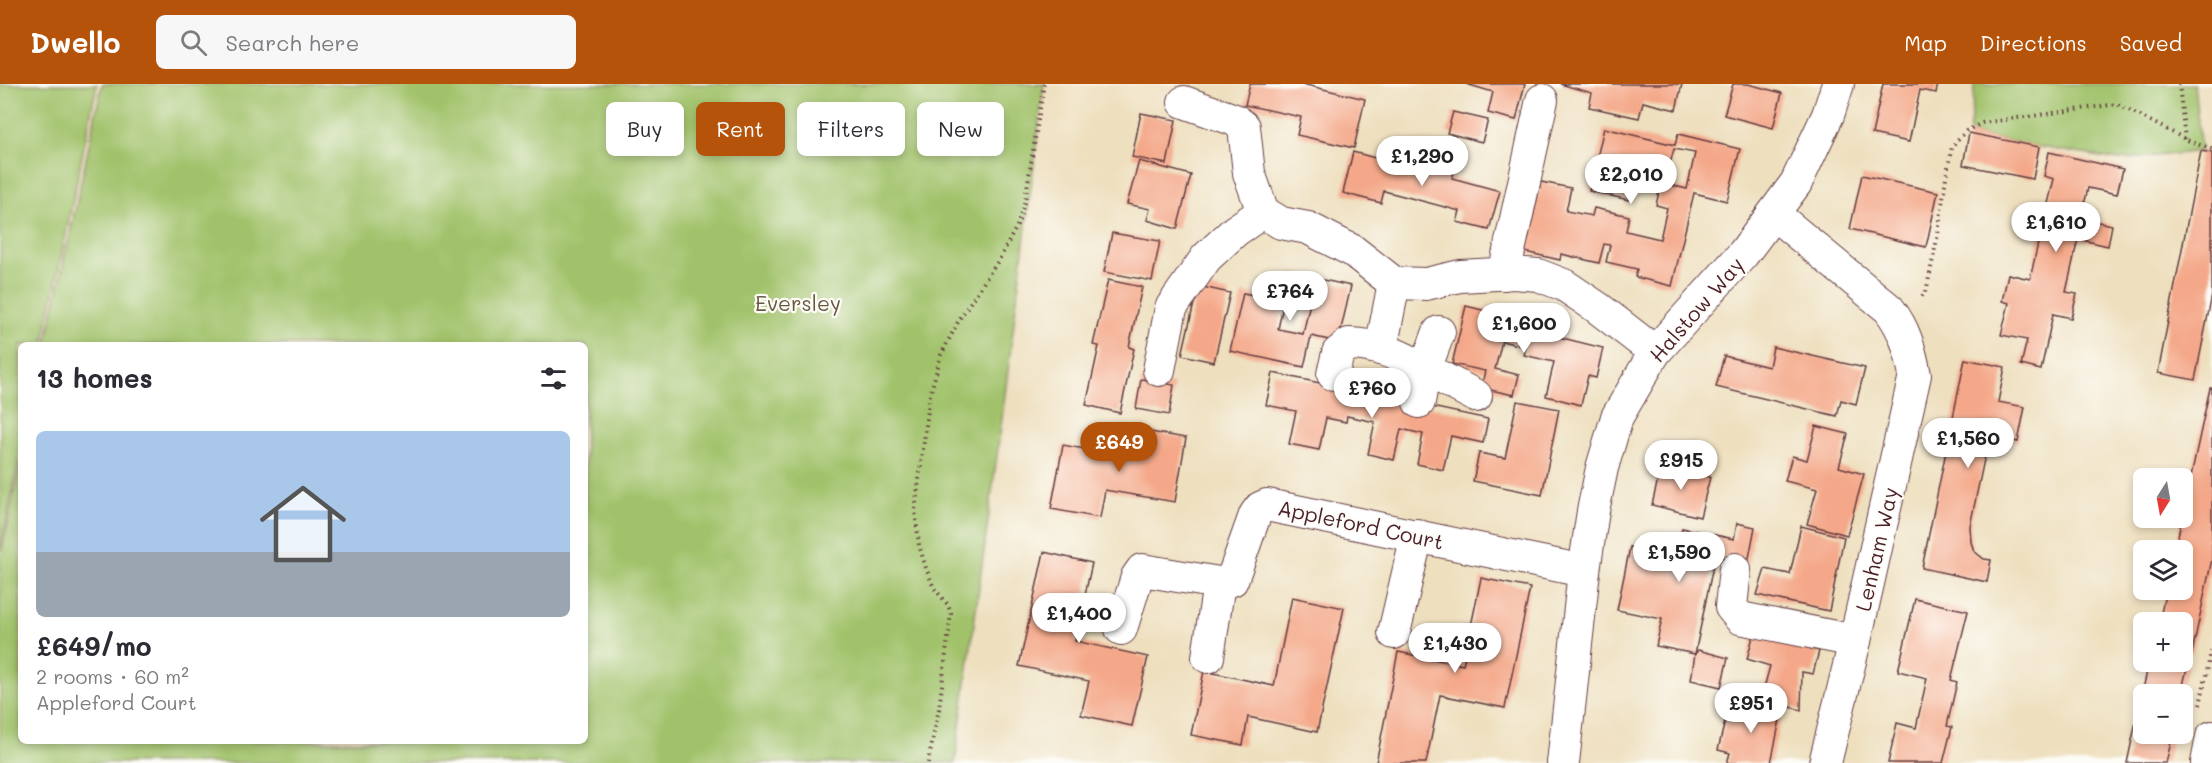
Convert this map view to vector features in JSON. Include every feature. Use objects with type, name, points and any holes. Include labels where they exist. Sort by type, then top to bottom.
[{"type":"street","name":"Halstow Way","points":[[1563,763],[1584,571],[1602,468],[1617,417],[1655,352],[1743,254],[1796,183],[1813,151],[1838,84]]},
{"type":"street","points":[[1504,274],[1542,100]]},
{"type":"street","points":[[1184,102],[1235,120],[1244,127],[1249,173],[1263,213],[1281,222],[1308,228],[1353,251],[1394,283],[1426,284],[1460,276],[1538,275],[1564,285],[1655,352]]},
{"type":"street","points":[[1159,370],[1171,308],[1206,258],[1235,231],[1263,213]]},
{"type":"street","name":"Lenham Way","points":[[1774,213],[1889,309],[1901,325],[1910,347],[1914,375],[1855,641],[1825,763]]},
{"type":"street","points":[[1381,349],[1394,283]]},
{"type":"street","points":[[1419,402],[1425,369],[1439,332]]},
{"type":"street","points":[[1333,374],[1338,353],[1349,344],[1368,344],[1398,354],[1476,396]]},
{"type":"street","name":"Appleford Court","points":[[1218,583],[1232,580],[1255,515],[1260,508],[1267,505],[1584,571]]},
{"type":"street","points":[[1394,633],[1417,535]]},
{"type":"street","points":[[1735,569],[1731,607],[1740,618],[1855,641]]},
{"type":"street","points":[[1121,629],[1137,578],[1142,570],[1218,583],[1208,657]]},
{"type":"street","points":[[2207,763],[2212,737]]},
{"type":"path","points":[[928,763],[939,709],[951,614],[948,605],[934,588],[926,568],[919,545],[915,510],[930,395],[941,356],[955,327],[1000,258],[1018,224],[1025,200],[1044,84]]},
{"type":"path","points":[[2179,84],[2185,139]]},
{"type":"path","points":[[1901,325],[1926,291],[1952,147],[1966,131],[1982,123],[2117,104],[2185,139],[2212,149]]},
{"type":"green space","points":[[0,84],[97,84],[44,342],[18,342],[18,464],[0,551]]},
{"type":"green space","name":"Eversley","points":[[102,84],[1044,84],[1001,426],[955,763],[0,763],[0,559],[18,476],[18,744],[588,744],[588,342],[47,342]]},
{"type":"green space","points":[[1975,84],[2194,84],[2201,151],[2119,160],[1969,133]]},
{"type":"building","points":[[1250,84],[1302,84],[1365,99],[1354,148],[1297,135],[1301,117],[1245,105]]},
{"type":"building","points":[[1466,84],[1525,84],[1516,120],[1488,113],[1493,92]]},
{"type":"building","points":[[1560,84],[1682,84],[1676,110],[1643,102],[1639,118],[1589,107],[1592,93]]},
{"type":"building","points":[[1733,84],[1748,84],[1782,93],[1773,128],[1724,115]]},
{"type":"building","points":[[1883,84],[1938,84],[1936,93],[1920,90],[1909,142],[1872,134]]},
{"type":"building","points":[[1453,112],[1488,120],[1482,142],[1447,133]]},
{"type":"building","points":[[1141,113],[1176,120],[1167,164],[1132,157]]},
{"type":"building","points":[[1604,128],[1675,145],[1678,134],[1740,149],[1727,201],[1694,193],[1672,286],[1635,277],[1637,269],[1606,262],[1610,245],[1604,244],[1599,263],[1561,254],[1560,260],[1525,252],[1541,182],[1571,188],[1566,211],[1592,216],[1594,208],[1629,216],[1626,231],[1660,239],[1667,208],[1656,205],[1661,183],[1687,189],[1695,153],[1674,149],[1668,171],[1638,163],[1629,200],[1589,191]]},
{"type":"building","points":[[1969,133],[2039,147],[2033,179],[1963,165]]},
{"type":"building","points":[[2201,151],[2212,153],[2212,295],[2195,380],[2158,373]]},
{"type":"building","points":[[1353,152],[1401,165],[1404,156],[1455,169],[1452,178],[1500,191],[1489,230],[1457,222],[1460,211],[1384,191],[1381,203],[1343,193]]},
{"type":"building","points":[[2049,152],[2123,169],[2117,194],[2088,188],[2081,218],[2112,225],[2108,246],[2078,239],[2066,292],[2077,294],[2071,318],[2053,314],[2041,370],[2021,365],[2027,340],[2001,335],[2009,303],[2002,301],[2008,274],[2030,279],[2041,230],[2036,229],[2040,211],[2046,212],[2054,179],[2044,176]]},
{"type":"building","points":[[1139,161],[1191,175],[1177,229],[1147,220],[1150,209],[1127,204]]},
{"type":"building","points":[[1862,175],[1938,192],[1926,247],[1850,229]]},
{"type":"building","points":[[1112,233],[1160,241],[1152,281],[1104,272]]},
{"type":"building","points":[[1292,273],[1351,286],[1338,342],[1311,336],[1304,367],[1230,351],[1243,293],[1284,301],[1278,329],[1303,334],[1312,294],[1288,289]]},
{"type":"building","points":[[1108,280],[1142,287],[1129,347],[1134,349],[1120,413],[1086,405],[1099,346],[1093,345]]},
{"type":"building","points":[[1198,286],[1230,293],[1214,362],[1182,355]]},
{"type":"building","points":[[1466,306],[1532,322],[1530,330],[1603,348],[1596,378],[1588,376],[1581,405],[1546,396],[1554,362],[1524,355],[1526,347],[1502,341],[1495,369],[1519,375],[1514,395],[1481,388],[1485,371],[1452,364]]},
{"type":"building","points":[[1773,347],[1865,368],[1856,404],[1841,400],[1837,416],[1716,387],[1724,356],[1769,367]]},
{"type":"building","points":[[1965,359],[2005,367],[1998,402],[2025,407],[2018,442],[1989,436],[1970,526],[1974,551],[1984,559],[1991,560],[1987,582],[1922,568]]},
{"type":"building","points":[[1273,373],[1488,419],[1483,443],[1451,436],[1443,470],[1417,464],[1423,434],[1401,429],[1394,460],[1368,454],[1375,422],[1347,416],[1346,422],[1326,418],[1319,450],[1289,444],[1296,411],[1266,405]]},
{"type":"building","points":[[1141,379],[1174,385],[1169,415],[1136,409]]},
{"type":"building","points":[[2210,388],[2212,388],[2212,559],[2193,648],[2193,612],[2161,612],[2164,600],[2193,600],[2193,540],[2177,540],[2180,528],[2193,528],[2193,468]]},
{"type":"building","points":[[1517,401],[1559,409],[1542,495],[1473,481],[1479,453],[1505,458]]},
{"type":"building","points":[[1816,426],[1848,434],[1839,467],[1864,474],[1847,535],[1807,524],[1817,489],[1785,481],[1792,456],[1807,460]]},
{"type":"building","points":[[1133,429],[1186,438],[1175,502],[1105,490],[1100,518],[1051,509],[1063,445],[1128,457]]},
{"type":"building","points":[[1661,466],[1710,477],[1700,517],[1652,505]]},
{"type":"building","points":[[1737,523],[1755,527],[1748,563],[1715,556],[1695,654],[1656,646],[1662,619],[1617,610],[1630,547],[1677,557],[1682,528],[1734,539]]},
{"type":"building","points":[[1801,526],[1844,537],[1829,611],[1757,595],[1765,569],[1790,574]]},
{"type":"building","points":[[1044,552],[1092,563],[1075,641],[1148,657],[1132,726],[1081,715],[1089,681],[1019,666]]},
{"type":"building","points":[[1481,578],[1530,588],[1505,708],[1440,695],[1426,763],[1376,763],[1398,652],[1463,665]]},
{"type":"building","points":[[1292,597],[1344,608],[1317,732],[1248,717],[1243,745],[1191,735],[1204,671],[1274,686]]},
{"type":"building","points":[[1915,599],[1968,611],[1951,680],[1957,682],[1947,726],[1952,727],[1943,763],[1888,763],[1897,723],[1916,728],[1927,678],[1898,671]]},
{"type":"building","points":[[1754,633],[1819,651],[1813,674],[1802,672],[1801,710],[1761,699],[1770,666],[1747,659]]},
{"type":"building","points":[[1698,650],[1728,658],[1721,687],[1691,680],[1695,654]]},
{"type":"building","points":[[2147,672],[2186,672],[2183,684],[2144,684]]},
{"type":"building","points":[[1736,700],[1782,710],[1771,763],[1727,763],[1730,753],[1718,750],[1725,721],[1731,723]]},
{"type":"building","points":[[2133,735],[2133,744],[2171,744],[2166,763],[2127,763]]}]
